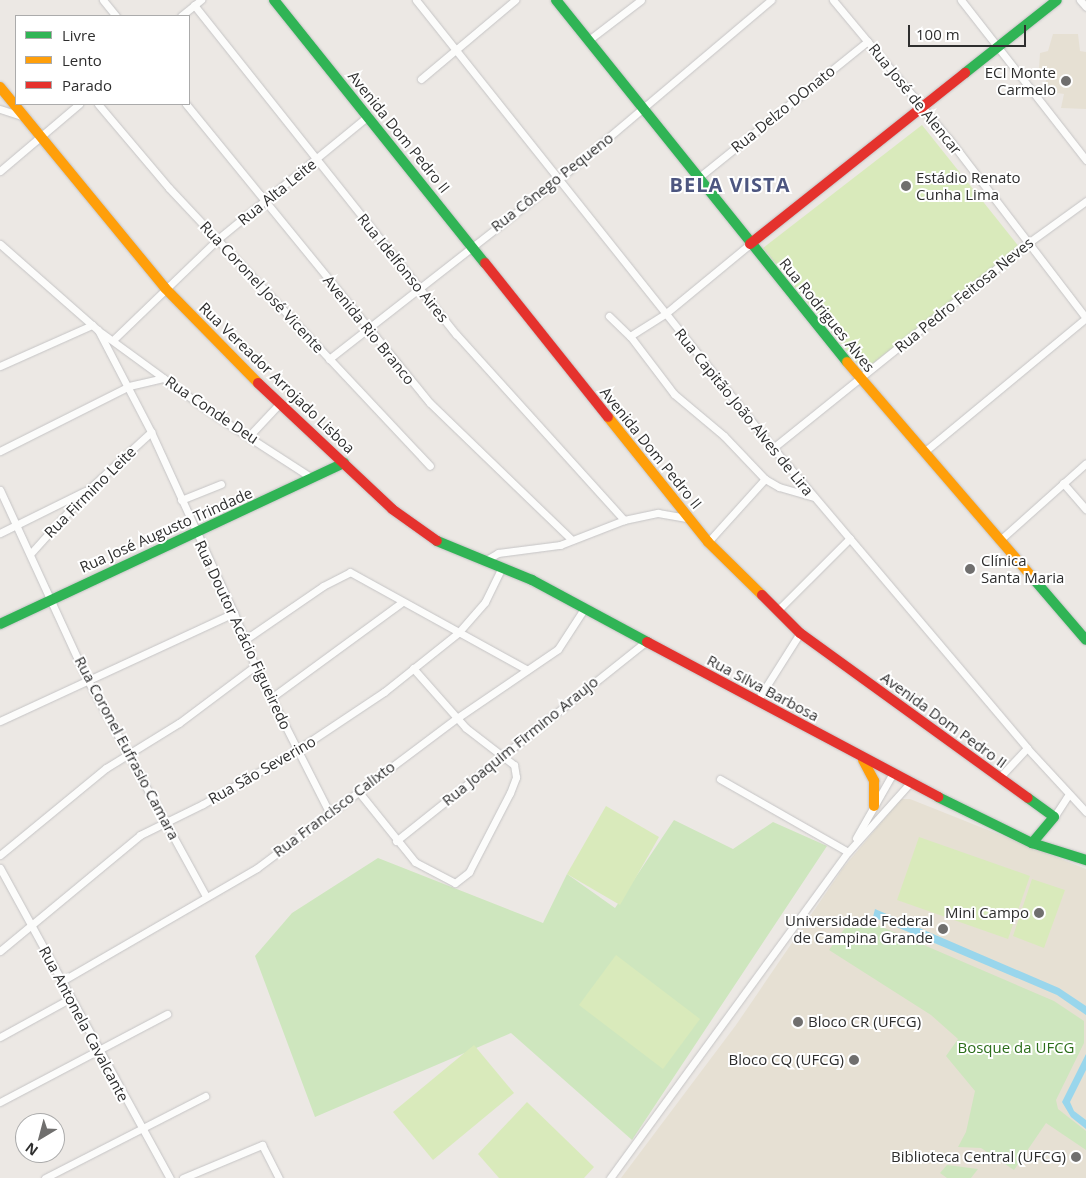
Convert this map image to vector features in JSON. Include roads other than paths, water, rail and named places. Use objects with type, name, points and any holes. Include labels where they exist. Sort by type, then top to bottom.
[{"type":"main road","name":"Avenida Dom Pedro II","points":[[274,0],[708,542],[800,633],[1054,817]]},
{"type":"main road","name":"Rua Rodrigues Alves","points":[[556,0],[645,108],[750,244],[859,378],[1086,640]]},
{"type":"main road","points":[[750,244],[924,109],[1057,0]]},
{"type":"main road","name":"Rua Vereador Arrojado Lisboa","points":[[0,87],[165,288],[279,404],[428,538]]},
{"type":"main road","name":"Rua José Augusto Trindade","points":[[0,624],[196,534],[344,463]]},
{"type":"main road","name":"Rua Silva Barbosa","points":[[428,538],[502,567],[757,701],[909,784],[1032,842],[1086,860]]},
{"type":"main road","points":[[863,759],[874,781],[874,806]]},
{"type":"main road","points":[[1032,842],[1054,817]]},
{"type":"street","points":[[103,0],[115,15]]},
{"type":"street","points":[[182,15],[201,0]]},
{"type":"street","name":"Rua Capitão João Alves de Lira","points":[[416,0],[665,314],[814,497],[1027,748],[1086,812]]},
{"type":"street","points":[[421,79],[515,0]]},
{"type":"street","points":[[590,40],[641,0]]},
{"type":"street","name":"Rua Cônego Pequeno","points":[[328,359],[419,286],[558,180],[771,0]]},
{"type":"street","name":"Rua José de Alencar","points":[[833,0],[924,109],[1086,318]]},
{"type":"street","points":[[961,0],[1086,160]]},
{"type":"street","points":[[1080,0],[1086,8]]},
{"type":"street","name":"Rua Idelfonso Aires","points":[[194,5],[456,334],[624,520]]},
{"type":"street","name":"Rua Delzo DOnato","points":[[698,178],[868,41]]},
{"type":"street","points":[[0,171],[78,105]]},
{"type":"street","name":"Rua Coronel José Vicente","points":[[99,105],[163,181],[219,238],[328,359],[430,466]]},
{"type":"street","name":"Avenida Rio Branco","points":[[187,105],[266,200],[366,329],[450,425],[572,540]]},
{"type":"street","points":[[0,109],[24,117]]},
{"type":"street","name":"Rua Alta Leite","points":[[113,340],[219,238],[318,159],[368,116]]},
{"type":"street","name":"Rua Pedro Feitosa Neves","points":[[774,448],[1028,243],[1086,201]]},
{"type":"street","points":[[630,336],[665,314],[750,244]]},
{"type":"street","name":"Rua Doutor Acácio Figueiredo","points":[[0,246],[98,330],[129,386],[151,432],[196,534],[234,613],[243,641],[270,698],[330,812]]},
{"type":"street","points":[[609,316],[630,336],[674,394],[724,436],[765,479],[779,487],[814,497]]},
{"type":"street","points":[[924,452],[1086,318]]},
{"type":"street","points":[[0,366],[92,325]]},
{"type":"street","points":[[98,330],[113,340]]},
{"type":"street","name":"Rua Conde Deu","points":[[113,340],[163,378],[312,478]]},
{"type":"street","points":[[0,451],[129,386],[163,378]]},
{"type":"street","points":[[250,435],[279,404]]},
{"type":"street","name":"Rua Firmino Leite","points":[[31,553],[88,490],[151,432]]},
{"type":"street","points":[[1000,540],[1086,463]]},
{"type":"street","points":[[708,542],[765,479]]},
{"type":"street","points":[[1063,483],[1086,509]]},
{"type":"street","points":[[181,500],[222,484]]},
{"type":"street","name":"Rua Coronel Eufrasio Camara","points":[[0,490],[31,553],[87,679],[206,896]]},
{"type":"street","points":[[0,532],[88,490]]},
{"type":"street","points":[[486,560],[498,554],[544,549],[624,520],[658,513],[687,518]]},
{"type":"street","points":[[777,611],[850,538]]},
{"type":"street","name":"Rua São Severino","points":[[0,951],[140,835],[167,823],[297,750],[354,714],[458,633],[485,602],[502,567]]},
{"type":"street","points":[[243,641],[323,586],[350,572],[526,669]]},
{"type":"street","points":[[270,698],[402,602]]},
{"type":"street","name":"Rua Francisco Calixto","points":[[62,981],[257,868],[457,718],[562,645],[584,610]]},
{"type":"street","points":[[0,721],[87,679],[234,613]]},
{"type":"street","points":[[757,701],[800,633]]},
{"type":"street","name":"Rua Joaquim Firmino Araujo","points":[[396,841],[645,642]]},
{"type":"street","points":[[0,855],[75,792],[255,666]]},
{"type":"street","points":[[358,791],[414,862],[455,883],[469,872],[516,777],[514,765],[457,718],[413,668]]},
{"type":"street","points":[[999,778],[1027,748]]},
{"type":"street","points":[[848,852],[892,775]]},
{"type":"street","points":[[720,779],[848,852]]},
{"type":"street","points":[[610,1178],[848,852],[909,784]]},
{"type":"street","points":[[1054,817],[1069,794]]},
{"type":"street","name":"Rua Antonela Cavalcante","points":[[0,868],[140,1130],[170,1178]]},
{"type":"street","points":[[0,1037],[71,998]]},
{"type":"street","points":[[0,1102],[167,1014]]},
{"type":"street","points":[[45,1178],[204,1096]]},
{"type":"street","points":[[184,1178],[262,1145],[279,1178]]},
{"type":"water","points":[[875,909],[1059,988],[1086,1006],[1086,1015],[1057,995],[873,917]]},
{"type":"water","points":[[1086,1054],[1086,1070],[1070,1102],[1074,1111],[1086,1120],[1086,1129],[1071,1117],[1062,1102]]},
{"type":"place","name":"ECI Monte Carmelo","points":[[1066,81]]},
{"type":"place","name":"Estádio Renato Cunha Lima","points":[[906,186]]},
{"type":"place","name":"Clínica Santa Maria","points":[[970,569]]},
{"type":"place","name":"Mini Campo","points":[[1039,913]]},
{"type":"place","name":"Universidade Federal de Campina Grande","points":[[943,929]]},
{"type":"place","name":"Bloco CR (UFCG)","points":[[798,1022]]},
{"type":"place","name":"Bloco CQ (UFCG)","points":[[854,1060]]},
{"type":"place","name":"Biblioteca Central (UFCG)","points":[[1076,1157]]},
{"type":"district","name":"BELA VISTA","points":[[730,184]]},
{"type":"park label","name":"Bosque da UFCG","points":[[1016,1048]]}]
